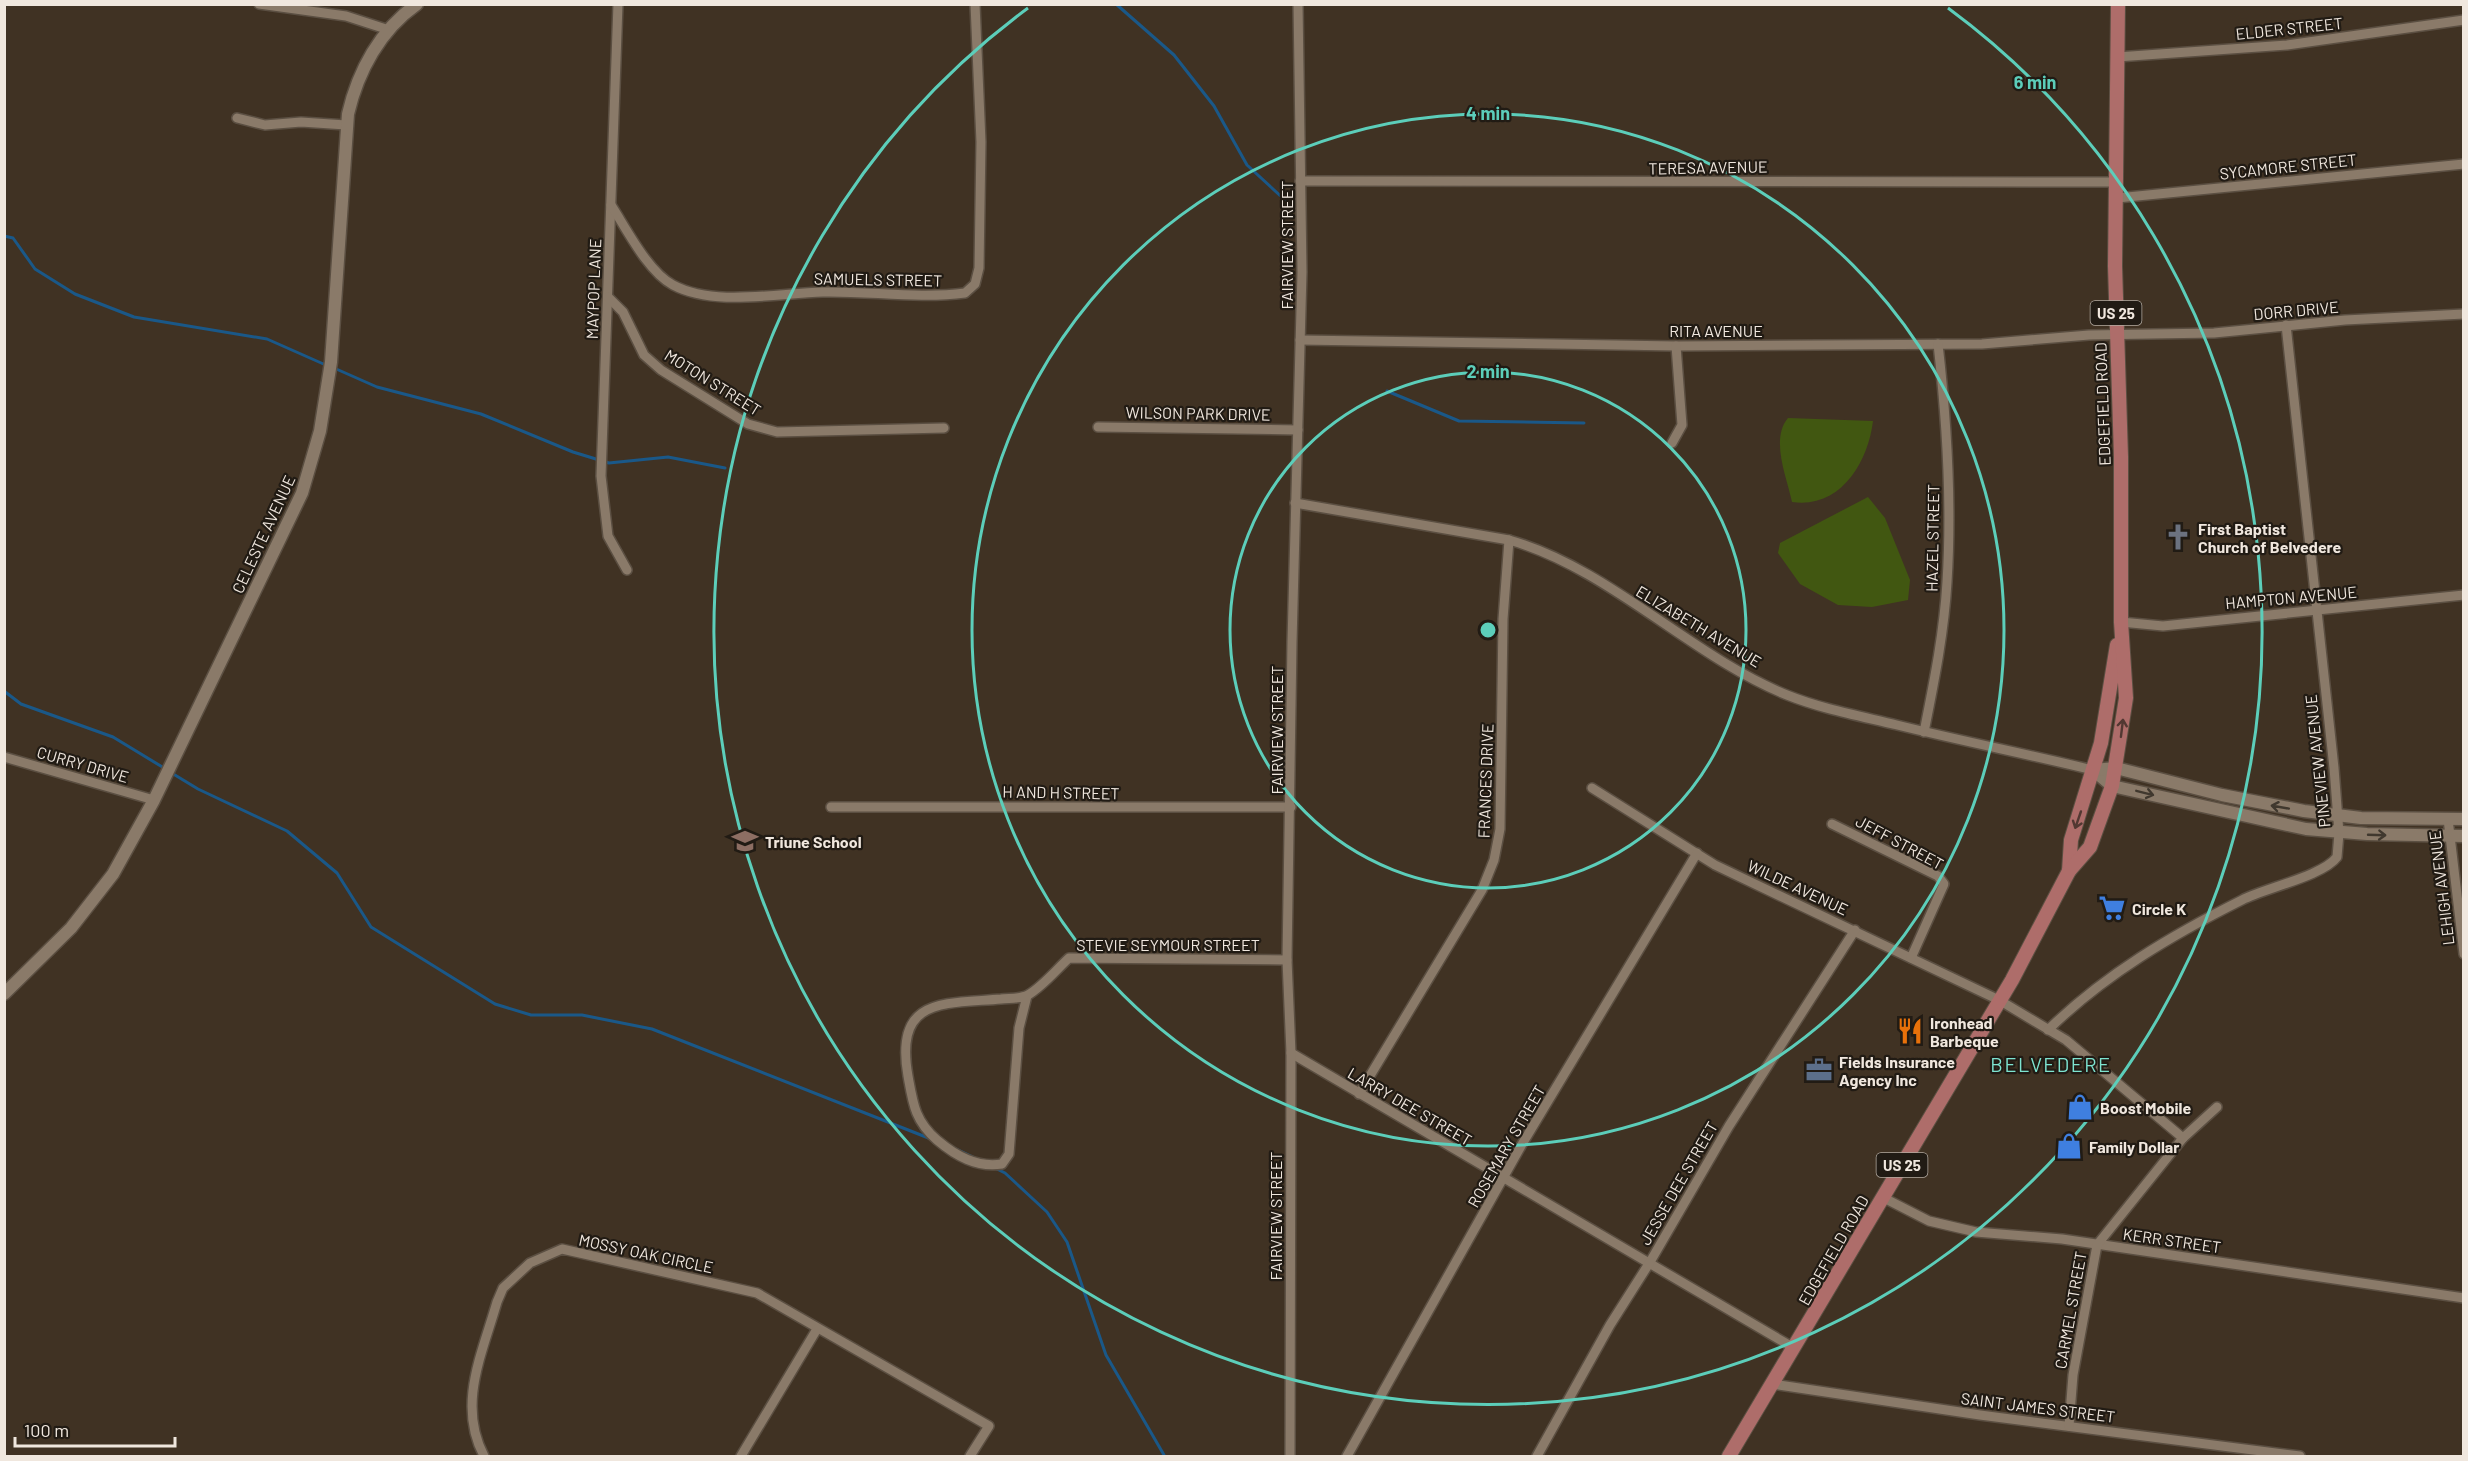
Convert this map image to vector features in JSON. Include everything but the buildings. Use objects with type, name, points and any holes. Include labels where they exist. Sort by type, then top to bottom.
[{"type":"main road","name":"EDGEFIELD ROAD","points":[[1730,1456],[2031,946],[2069,871],[2090,847],[2112,786],[2126,698],[2121,622],[2121,427],[2116,334],[2118,4]]},
{"type":"main road","name":"EDGEFIELD ROAD","points":[[2069,871],[2071,840],[2101,742],[2121,622]]},
{"type":"street","points":[[259,4],[346,16],[388,30]]},
{"type":"street","name":"CELESTE AVENUE","points":[[4,994],[71,928],[100,894],[124,857],[291,519],[308,478],[320,431],[331,362],[346,125],[357,82],[369,57],[388,30],[417,4]]},
{"type":"street","name":"MAYPOP LANE","points":[[618,4],[601,476],[603,510],[608,536],[627,570]]},
{"type":"street","name":"SAMUELS STREET","points":[[611,205],[641,252],[662,277],[672,285],[692,292],[751,298],[823,292],[965,293],[975,284],[979,268],[981,142],[975,4]]},
{"type":"street","name":"FAIRVIEW STREET","points":[[1290,1456],[1291,1053],[1287,960],[1300,340],[1298,4]]},
{"type":"street","name":"ELDER STREET","points":[[2117,57],[2310,42],[2463,20]]},
{"type":"street","points":[[237,118],[265,125],[302,122],[346,125]]},
{"type":"street","name":"SYCAMORE STREET","points":[[2117,198],[2463,164]]},
{"type":"street","name":"TERESA AVENUE","points":[[1300,181],[2116,182]]},
{"type":"street","name":"MOTON STREET","points":[[608,297],[623,312],[644,355],[661,370],[748,424],[777,432],[944,428]]},
{"type":"street","name":"DORR DRIVE","points":[[2131,335],[2214,333],[2286,325],[2463,314]]},
{"type":"street","name":"PINEVIEW AVENUE","points":[[2048,1030],[2114,976],[2164,940],[2245,898],[2333,863],[2337,857],[2340,833],[2286,325]]},
{"type":"street","name":"RITA AVENUE","points":[[1300,340],[1676,346],[2004,343],[2116,334],[2131,335]]},
{"type":"street","name":"HAZEL STREET","points":[[1924,732],[1941,637],[1947,583],[1946,415],[1938,344]]},
{"type":"street","points":[[1672,443],[1682,425],[1676,346]]},
{"type":"street","name":"WILSON PARK DRIVE","points":[[1098,427],[1298,430]]},
{"type":"street","name":"ELIZABETH AVENUE","points":[[1295,503],[1532,546],[1565,561],[1740,670],[1786,695],[1838,711],[2092,770]]},
{"type":"street","name":"FRANCES DRIVE","points":[[1359,1094],[1482,890],[1494,860],[1500,829],[1503,619],[1509,540]]},
{"type":"street","name":"HAMPTON AVENUE","points":[[2121,622],[2163,626],[2463,595]]},
{"type":"street","name":"CURRY DRIVE","points":[[4,757],[154,800]]},
{"type":"street","points":[[2092,770],[2116,768],[2273,806],[2337,815],[2463,819]]},
{"type":"street","points":[[2092,770],[2112,786],[2256,819],[2340,833],[2463,836]]},
{"type":"street","name":"WILDE AVENUE","points":[[1592,788],[1715,865],[1999,1000]]},
{"type":"street","name":"H AND H STREET","points":[[831,807],[1291,807]]},
{"type":"street","name":"LEHIGH AVENUE","points":[[2448,819],[2463,954]]},
{"type":"street","name":"JEFF STREET","points":[[1832,824],[1938,876],[1944,884],[1911,958]]},
{"type":"street","name":"ROSEMARY STREET","points":[[1347,1456],[1504,1177],[1697,853]]},
{"type":"street","name":"JESSE DEE STREET","points":[[1537,1456],[1610,1325],[1650,1262],[1729,1126],[1855,930]]},
{"type":"street","name":"STEVIE SEYMOUR STREET","points":[[1027,996],[1069,958],[1287,960]]},
{"type":"street","points":[[1027,996],[1019,1028],[1009,1154],[1002,1164],[990,1166],[956,1156],[922,1127],[914,1107],[905,1060],[908,1028],[916,1016],[926,1009],[941,1005],[1027,996]]},
{"type":"street","points":[[1999,1000],[2066,1040],[2117,1080],[2183,1138]]},
{"type":"street","name":"LARRY DEE STREET","points":[[1291,1053],[1794,1348]]},
{"type":"street","name":"CARMEL STREET","points":[[2069,1426],[2073,1375],[2097,1245],[2183,1138],[2217,1107]]},
{"type":"street","name":"KERR STREET","points":[[1882,1197],[1922,1218],[1976,1232],[2039,1236],[2463,1298]]},
{"type":"street","name":"MOSSY OAK CIRCLE","points":[[484,1456],[472,1429],[470,1404],[497,1302],[503,1288],[530,1263],[562,1249],[757,1293],[989,1426],[970,1456]]},
{"type":"street","points":[[741,1456],[817,1329]]},
{"type":"street","name":"SAINT JAMES STREET","points":[[1772,1384],[2300,1456]]},
{"type":"green space","points":[[1788,418],[1873,421],[1870,437],[1858,467],[1837,491],[1809,502],[1792,502],[1780,447],[1780,437]]},
{"type":"green space","points":[[1868,497],[1885,518],[1910,580],[1908,600],[1872,607],[1838,605],[1800,584],[1778,553],[1780,543]]},
{"type":"waterway","points":[[1116,4],[1174,55],[1214,106],[1247,165],[1286,201]]},
{"type":"waterway","points":[[4,236],[13,238],[35,269],[75,294],[134,317],[267,339],[328,366]]},
{"type":"waterway","points":[[334,368],[377,387],[481,414],[573,452],[609,463],[668,457],[725,468]]},
{"type":"waterway","points":[[1387,391],[1459,421],[1584,423]]},
{"type":"waterway","points":[[4,691],[21,704],[113,737],[164,768]]},
{"type":"waterway","points":[[170,772],[198,789],[287,831],[337,873],[371,927],[495,1004],[531,1015],[582,1015],[652,1029],[931,1139]]},
{"type":"waterway","points":[[954,1148],[975,1158]]},
{"type":"waterway","points":[[995,1168],[1005,1173],[1047,1212],[1067,1242],[1106,1355],[1164,1455]]},
{"type":"place","name":"First Baptist Church of Belvedere","points":[[2178,537]]},
{"type":"place","name":"Triune School","points":[[745,841]]},
{"type":"place","name":"Circle K","points":[[2112,908]]},
{"type":"place","name":"Ironhead Barbeque","points":[[1910,1031]]},
{"type":"place","name":"Fields Insurance Agency Inc","points":[[1819,1070]]},
{"type":"place","name":"Boost Mobile","points":[[2080,1107]]},
{"type":"place","name":"Family Dollar","points":[[2069,1146]]},
{"type":"district","name":"BELVEDERE","points":[[2051,1064]]}]
